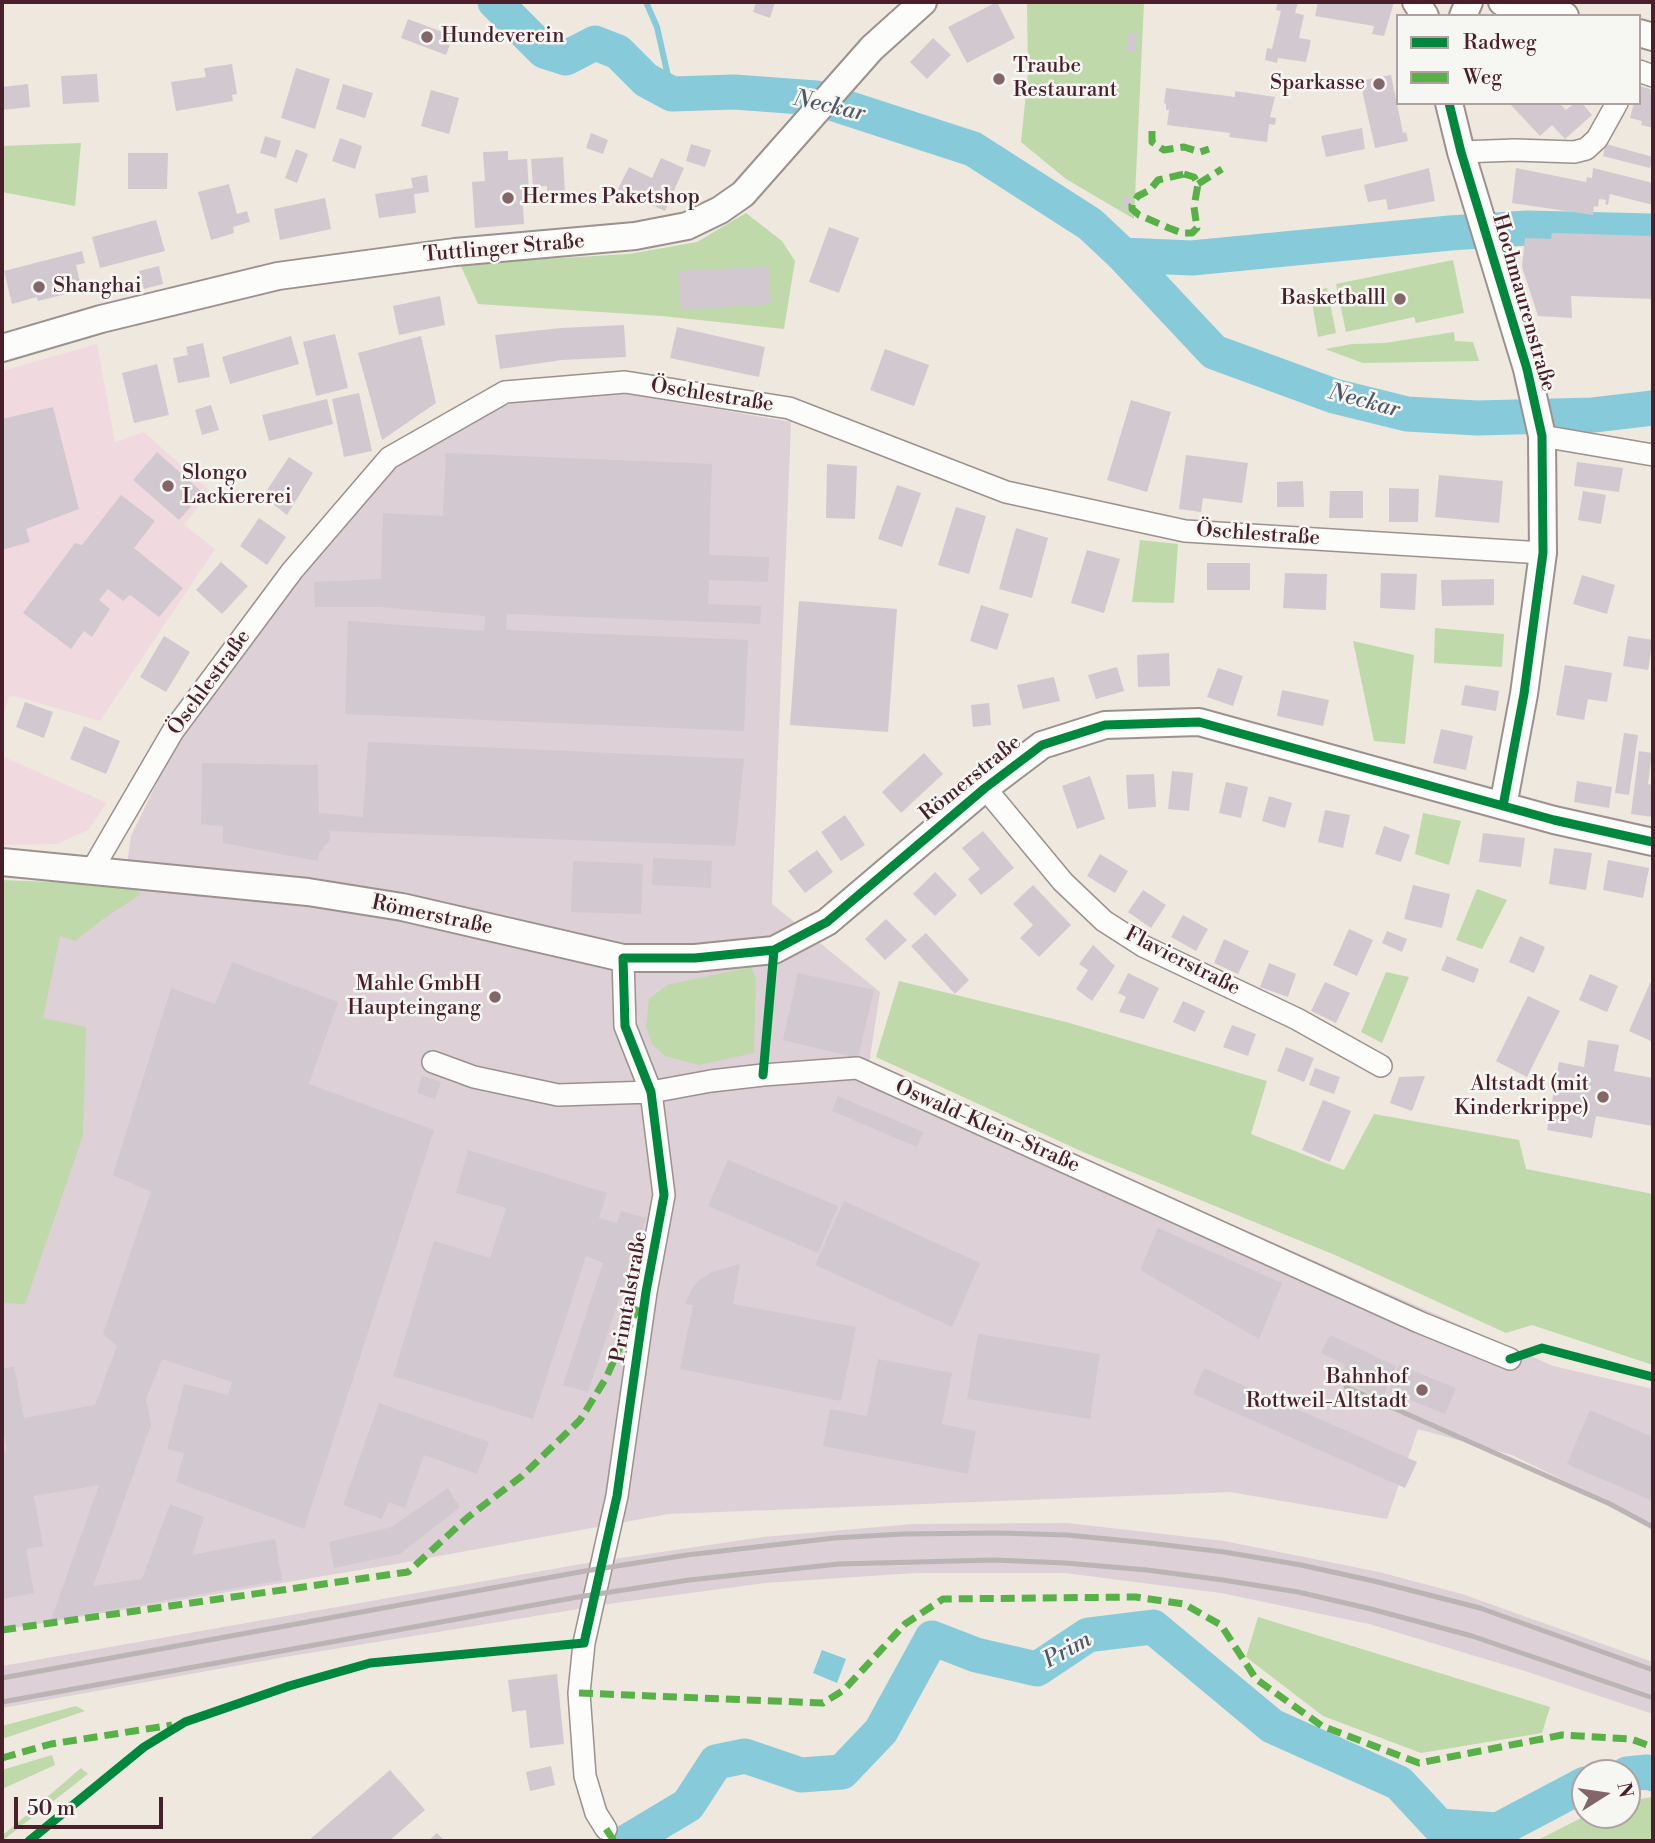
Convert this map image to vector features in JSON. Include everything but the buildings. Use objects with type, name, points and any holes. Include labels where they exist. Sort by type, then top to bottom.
[{"type":"street","name":"Tuttlinger Straße","points":[[2,348],[101,319],[278,276],[455,252],[635,236],[687,226],[720,210],[743,194],[872,48],[922,2]]},
{"type":"street","points":[[1503,2],[1556,14]]},
{"type":"street","name":"Hochmaurenstraße","points":[[1449,105],[1470,184],[1527,369],[1542,436],[1543,553],[1524,694],[1503,806]]},
{"type":"street","points":[[1461,152],[1574,152],[1586,149],[1597,139],[1616,105]]},
{"type":"street","name":"Öschlestraße","points":[[92,870],[173,732],[292,571],[389,458],[505,392],[625,382],[789,408],[1006,492],[1185,531],[1543,553]]},
{"type":"street","points":[[1542,436],[1653,455]]},
{"type":"street","name":"Römerstraße","points":[[2,862],[308,892],[402,907],[623,958],[695,958],[774,950],[827,922],[985,788],[1042,745],[1105,725],[1199,722],[1503,806],[1653,842]]},
{"type":"street","name":"Flavierstraße","points":[[985,788],[1063,882],[1104,921],[1143,946],[1297,1019],[1381,1066]]},
{"type":"street","name":"Primtalstraße","points":[[606,1829],[596,1812],[585,1776],[579,1693],[584,1643],[617,1496],[646,1292],[664,1195],[651,1092],[625,1026],[623,958]]},
{"type":"street","name":"Oswald-Klein-Straße","points":[[433,1062],[474,1077],[558,1095],[651,1092],[750,1076],[857,1068],[1406,1317],[1510,1359]]},
{"type":"shaded area","points":[[97,344],[115,442],[144,432],[210,491],[184,525],[215,549],[100,721],[15,696],[9,697],[2,721],[2,371]]},
{"type":"shaded area","points":[[617,392],[791,422],[772,904],[880,992],[869,1064],[1553,1366],[1653,1389],[1653,1524],[1512,1455],[1418,1429],[1387,1519],[1230,1492],[668,1514],[401,1563],[2,1630],[2,896],[122,900],[131,836],[181,733],[299,574],[396,466],[505,401]]},
{"type":"shaded area","points":[[2,756],[107,803],[88,830],[57,844],[2,845]]},
{"type":"shaded area","points":[[1067,1523],[1224,1541],[1379,1572],[1462,1594],[1653,1662],[1653,1714],[1525,1671],[1369,1624],[1221,1593],[1065,1573],[915,1573],[765,1583],[615,1603],[285,1657],[2,1708],[2,1666],[587,1563],[763,1537],[913,1524]]},
{"type":"green space","points":[[1027,2],[1144,2],[1134,219],[1066,179],[1021,142],[1028,73]]},
{"type":"green space","points":[[81,143],[75,206],[2,192],[2,146]]},
{"type":"green space","points":[[746,213],[782,241],[795,261],[784,329],[662,316],[478,304],[460,264],[629,254],[697,242]]},
{"type":"green space","name":"Basketballl","points":[[1453,260],[1464,313],[1416,323],[1414,317],[1346,332],[1336,284]]},
{"type":"green space","points":[[1327,288],[1336,333],[1318,337],[1310,291]]},
{"type":"green space","points":[[1454,332],[1455,341],[1473,342],[1479,361],[1363,363],[1325,349],[1352,344],[1385,343]]},
{"type":"green space","points":[[1140,540],[1178,544],[1174,603],[1132,602]]},
{"type":"green space","points":[[1435,628],[1504,634],[1502,667],[1434,663]]},
{"type":"green space","points":[[1353,641],[1414,655],[1405,744],[1374,741]]},
{"type":"green space","points":[[1423,813],[1461,821],[1449,865],[1415,854]]},
{"type":"green space","points":[[2,880],[127,885],[141,894],[75,941],[60,936],[43,1018],[86,1027],[83,1135],[25,1304],[2,1303]]},
{"type":"green space","points":[[1477,889],[1507,900],[1482,949],[1456,940]]},
{"type":"green space","points":[[751,967],[756,979],[754,1053],[699,1065],[665,1056],[652,1044],[646,1026],[649,999],[667,985]]},
{"type":"green space","points":[[1386,972],[1409,977],[1382,1043],[1361,1032]]},
{"type":"green space","points":[[899,981],[1066,1022],[1267,1081],[1251,1134],[1344,1170],[1374,1114],[1519,1140],[1526,1169],[1653,1194],[1653,1365],[1532,1325],[1506,1333],[1335,1255],[1083,1152],[876,1057]]},
{"type":"green space","points":[[1258,1617],[1550,1707],[1542,1733],[1421,1753],[1323,1716],[1246,1657]]},
{"type":"green space","points":[[76,1706],[85,1711],[2,1739],[2,1726]]},
{"type":"green space","points":[[52,1755],[55,1765],[2,1789],[2,1770]]},
{"type":"green space","points":[[81,1768],[88,1774],[2,1841],[2,1836]]},
{"type":"green space","points":[[1653,1797],[1653,1841],[1536,1841],[1571,1823],[1571,1829],[1641,1829],[1641,1799]]},
{"type":"water","points":[[822,1650],[846,1659],[837,1683],[813,1673]]},
{"type":"waterway","name":"Neckar","points":[[495,2],[544,51],[566,58],[595,43],[618,52],[646,80],[672,94],[734,92],[816,98],[973,149],[1090,224],[1123,255],[1214,352],[1334,396],[1407,414],[1477,418],[1593,415],[1653,408]]},
{"type":"waterway","points":[[646,2],[657,27],[672,94]]},
{"type":"waterway","name":"Neckar","points":[[1123,255],[1192,258],[1527,228],[1653,231]]},
{"type":"waterway","name":"Prim","points":[[628,1841],[688,1805],[716,1762],[745,1756],[801,1775],[842,1772],[881,1731],[932,1638],[976,1655],[1037,1669],[1088,1635],[1153,1627],[1272,1726],[1399,1783],[1439,1826],[1498,1830],[1571,1791]]},
{"type":"waterway","name":"Prim","points":[[1641,1773],[1653,1774]]},
{"type":"railway","points":[[1346,1387],[1610,1504],[1653,1527]]},
{"type":"railway","points":[[2,1678],[585,1571],[687,1555],[834,1538],[998,1533],[1067,1535],[1149,1543],[1301,1565],[1480,1608],[1653,1670]]},
{"type":"railway","points":[[2,1702],[578,1597],[689,1580],[839,1564],[994,1560],[1147,1570],[1298,1592],[1472,1636],[1653,1698]]},
{"type":"marked path","points":[[1152,131],[1152,142],[1164,150],[1184,147],[1200,152],[1209,149]]},
{"type":"marked path","points":[[1198,184],[1222,169]]},
{"type":"marked path","points":[[1184,174],[1194,177],[1198,184],[1194,207],[1197,228],[1192,233],[1182,233],[1169,228],[1139,215],[1132,209],[1138,196],[1150,190],[1158,180],[1184,174]]},
{"type":"marked path","points":[[2,1630],[408,1572],[467,1518],[522,1476],[580,1420],[606,1378],[638,1307]]},
{"type":"marked path","points":[[579,1693],[823,1703],[844,1690],[905,1624],[943,1599],[1136,1597],[1184,1604],[1221,1625],[1256,1679],[1322,1726],[1419,1763],[1562,1735],[1631,1739],[1653,1747]]},
{"type":"marked path","points":[[2,1758],[51,1744],[172,1725]]},
{"type":"marked path","points":[[606,1829],[614,1841]]},
{"type":"cycle path","points":[[1449,105],[1461,152],[1527,369],[1542,436],[1543,553],[1524,694],[1503,806]]},
{"type":"cycle path","points":[[29,1841],[144,1747],[185,1722],[289,1686],[370,1663],[584,1643],[617,1496],[646,1292],[664,1195],[651,1092],[625,1026],[623,958],[695,958],[774,950],[827,922],[985,788],[1042,745],[1105,725],[1199,722],[1554,820],[1653,842]]},
{"type":"cycle path","points":[[763,1075],[774,950]]},
{"type":"cycle path","points":[[1510,1359],[1542,1348],[1653,1377]]},
{"type":"place","name":"Hundeverein","points":[[427,37]]},
{"type":"place","name":"Traube Restaurant","points":[[999,79]]},
{"type":"place","name":"Sparkasse","points":[[1379,84]]},
{"type":"place","name":"Hermes Paketshop","points":[[508,198]]},
{"type":"place","name":"Shanghai","points":[[39,287]]},
{"type":"place","name":"Basketballl","points":[[1400,299]]},
{"type":"place","name":"Slongo Lackiererei","points":[[168,486]]},
{"type":"place","name":"Mahle GmbH Haupteingang","points":[[495,997]]},
{"type":"place","name":"Altstadt (mit Kinderkrippe)","points":[[1603,1097]]},
{"type":"place","name":"Bahnhof Rottweil-Altstadt","points":[[1422,1390]]}]
